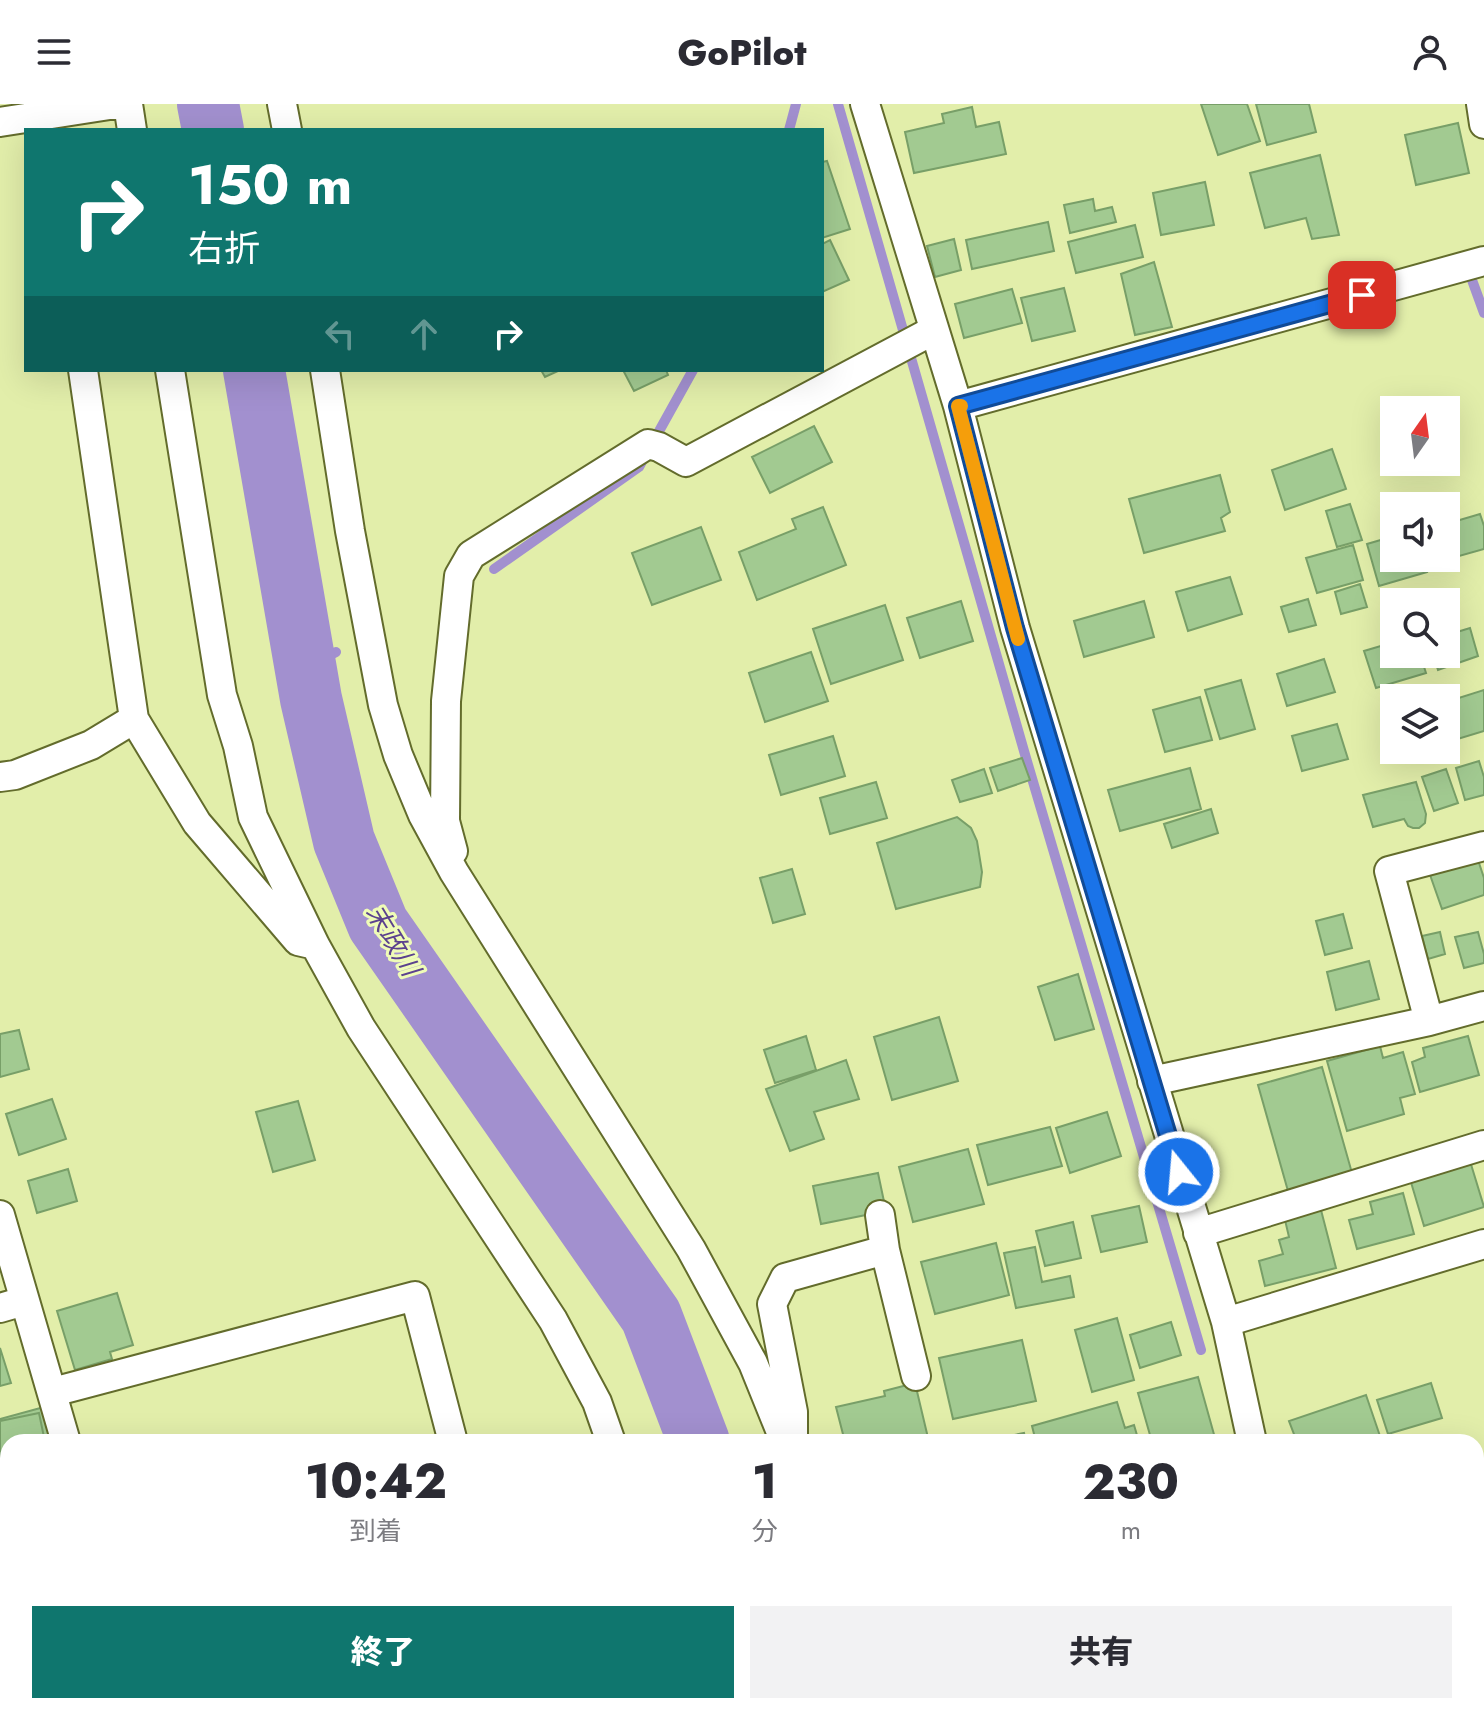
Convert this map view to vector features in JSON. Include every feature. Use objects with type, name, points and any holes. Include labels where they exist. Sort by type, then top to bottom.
[{"type":"street","points":[[0,122],[116,104]]},
{"type":"street","points":[[128,104],[132,128]]},
{"type":"street","points":[[282,104],[287,128]]},
{"type":"street","points":[[865,104],[916,340],[958,406],[1015,628],[1226,1322],[1250,1434]]},
{"type":"street","points":[[1481,104],[1484,124]]},
{"type":"street","points":[[958,406],[1484,261]]},
{"type":"street","points":[[454,872],[452,845],[445,821],[446,701],[459,576],[471,555],[654,446],[686,462],[916,340]]},
{"type":"street","points":[[83,372],[134,719],[197,823],[298,941],[315,945]]},
{"type":"street","points":[[170,372],[222,695],[238,746],[253,817],[315,945],[361,1028],[553,1320],[597,1402],[608,1434]]},
{"type":"street","points":[[325,372],[350,531],[383,705],[398,755],[423,815],[454,872],[691,1249],[753,1363],[782,1434]]},
{"type":"street","points":[[0,777],[15,775],[91,745],[134,719]]},
{"type":"street","points":[[1429,1021],[1389,871],[1484,846]]},
{"type":"street","points":[[1152,1081],[1429,1021],[1484,1006]]},
{"type":"street","points":[[1198,1233],[1484,1145]]},
{"type":"street","points":[[0,1215],[12,1305],[53,1392],[64,1434]]},
{"type":"street","points":[[880,1215],[885,1250],[916,1376]]},
{"type":"street","points":[[1226,1322],[1484,1244]]},
{"type":"street","points":[[793,1434],[793,1412],[772,1304],[785,1278],[885,1250]]},
{"type":"street","points":[[53,1392],[415,1296],[451,1434]]},
{"type":"building","points":[[1201,104],[1247,104],[1260,141],[1218,155]]},
{"type":"building","points":[[1256,104],[1309,104],[1316,132],[1267,145]]},
{"type":"building","points":[[972,107],[976,127],[999,122],[1006,154],[914,173],[905,132],[944,123],[942,114]]},
{"type":"building","points":[[1458,123],[1469,173],[1416,185],[1405,135]]},
{"type":"building","points":[[1320,155],[1339,235],[1312,239],[1306,218],[1265,228],[1250,173]]},
{"type":"building","points":[[827,161],[850,229],[824,237],[824,162]]},
{"type":"building","points":[[1205,182],[1214,225],[1161,235],[1153,193]]},
{"type":"building","points":[[1093,199],[1095,211],[1112,207],[1116,222],[1070,233],[1064,205]]},
{"type":"building","points":[[1048,222],[1054,251],[972,269],[966,240]]},
{"type":"building","points":[[1135,225],[1143,257],[1076,273],[1068,242]]},
{"type":"building","points":[[954,239],[961,270],[935,277],[927,246]]},
{"type":"building","points":[[830,240],[849,280],[824,291],[824,243]]},
{"type":"building","points":[[1154,262],[1172,327],[1135,335],[1121,274]]},
{"type":"building","points":[[1064,288],[1075,331],[1032,341],[1021,298]]},
{"type":"building","points":[[1012,289],[1022,323],[964,338],[955,304]]},
{"type":"building","points":[[624,372],[667,372],[668,375],[634,391]]},
{"type":"building","points":[[814,426],[832,462],[770,493],[752,457]]},
{"type":"building","points":[[1332,449],[1346,489],[1285,510],[1272,470]]},
{"type":"building","points":[[1220,475],[1230,512],[1221,518],[1225,531],[1144,553],[1129,499]]},
{"type":"building","points":[[1350,504],[1362,540],[1337,547],[1326,511]]},
{"type":"building","points":[[823,507],[846,565],[757,600],[739,552],[796,529],[792,519]]},
{"type":"building","points":[[1480,514],[1484,526],[1484,549],[1460,556],[1460,520]]},
{"type":"building","points":[[701,527],[721,580],[652,605],[632,553]]},
{"type":"building","points":[[1380,540],[1380,572],[1427,572],[1379,586],[1367,544]]},
{"type":"building","points":[[1353,545],[1363,580],[1317,593],[1306,558]]},
{"type":"building","points":[[1230,577],[1242,614],[1188,631],[1176,592]]},
{"type":"building","points":[[1360,584],[1367,607],[1341,614],[1335,592]]},
{"type":"building","points":[[1308,599],[1316,625],[1289,632],[1281,607]]},
{"type":"building","points":[[961,601],[973,641],[920,658],[907,618]]},
{"type":"building","points":[[1144,601],[1154,637],[1084,657],[1074,621]]},
{"type":"building","points":[[885,605],[903,660],[831,684],[813,629]]},
{"type":"building","points":[[1470,628],[1478,656],[1460,662],[1460,631]]},
{"type":"building","points":[[1380,646],[1380,668],[1424,668],[1426,673],[1380,684],[1376,688],[1364,651]]},
{"type":"building","points":[[811,652],[828,701],[765,722],[749,673]]},
{"type":"building","points":[[1324,659],[1335,692],[1287,706],[1277,674]]},
{"type":"building","points":[[1241,680],[1255,729],[1220,739],[1205,690]]},
{"type":"building","points":[[1484,690],[1484,731],[1460,738],[1460,698]]},
{"type":"building","points":[[1200,697],[1212,740],[1165,752],[1153,710]]},
{"type":"building","points":[[1337,724],[1348,759],[1302,771],[1292,736]]},
{"type":"building","points":[[833,736],[845,776],[781,795],[769,755]]},
{"type":"building","points":[[1022,758],[1030,780],[998,791],[990,768]]},
{"type":"building","points":[[1479,761],[1484,777],[1484,795],[1465,800],[1456,768]]},
{"type":"building","points":[[1190,768],[1201,809],[1120,831],[1108,790]]},
{"type":"building","points":[[984,769],[992,793],[960,802],[952,780]]},
{"type":"building","points":[[1446,769],[1458,803],[1434,811],[1422,777]]},
{"type":"building","points":[[876,782],[887,818],[830,834],[820,798]]},
{"type":"building","points":[[1416,782],[1426,814],[1425,823],[1413,828],[1404,819],[1373,827],[1363,795]]},
{"type":"building","points":[[1211,809],[1218,833],[1172,848],[1164,824]]},
{"type":"building","points":[[957,817],[971,828],[977,841],[982,872],[980,887],[896,909],[877,843]]},
{"type":"building","points":[[1477,857],[1484,878],[1484,895],[1442,909],[1429,872]]},
{"type":"building","points":[[792,869],[805,914],[773,923],[760,878]]},
{"type":"building","points":[[1343,914],[1352,948],[1325,955],[1316,921]]},
{"type":"building","points":[[1440,932],[1445,954],[1428,959],[1422,936]]},
{"type":"building","points":[[1478,932],[1484,963],[1464,968],[1455,937]]},
{"type":"building","points":[[1369,961],[1379,999],[1336,1010],[1327,972]]},
{"type":"building","points":[[1078,974],[1094,1029],[1055,1040],[1038,987]]},
{"type":"building","points":[[939,1017],[958,1081],[892,1100],[874,1037]]},
{"type":"building","points":[[19,1030],[29,1069],[0,1077],[0,1034]]},
{"type":"building","points":[[806,1036],[816,1070],[775,1083],[764,1050]]},
{"type":"building","points":[[1468,1036],[1479,1075],[1420,1092],[1412,1062],[1425,1057],[1423,1048]]},
{"type":"building","points":[[1380,1046],[1383,1058],[1403,1052],[1415,1094],[1400,1098],[1404,1114],[1347,1131],[1327,1061]]},
{"type":"building","points":[[846,1060],[859,1099],[814,1112],[824,1139],[790,1151],[766,1089]]},
{"type":"building","points":[[1322,1067],[1352,1173],[1288,1191],[1258,1085]]},
{"type":"building","points":[[52,1099],[66,1139],[19,1155],[6,1114]]},
{"type":"building","points":[[298,1101],[315,1160],[273,1172],[256,1112]]},
{"type":"building","points":[[1107,1112],[1121,1156],[1070,1173],[1056,1128]]},
{"type":"building","points":[[1050,1127],[1062,1166],[988,1185],[977,1145]]},
{"type":"building","points":[[968,1149],[984,1204],[913,1222],[899,1167]]},
{"type":"building","points":[[1470,1161],[1484,1207],[1424,1226],[1410,1179]]},
{"type":"building","points":[[68,1169],[77,1201],[37,1213],[28,1181]]},
{"type":"building","points":[[878,1173],[886,1211],[821,1224],[813,1186]]},
{"type":"building","points":[[1403,1193],[1414,1234],[1357,1249],[1349,1220],[1373,1214],[1370,1202]]},
{"type":"building","points":[[1139,1206],[1147,1242],[1101,1252],[1092,1216]]},
{"type":"building","points":[[1321,1210],[1336,1268],[1265,1286],[1259,1261],[1283,1254],[1279,1240],[1289,1237],[1285,1220]]},
{"type":"building","points":[[1073,1222],[1081,1258],[1045,1266],[1036,1231]]},
{"type":"building","points":[[996,1243],[1009,1295],[935,1314],[921,1262]]},
{"type":"building","points":[[1035,1247],[1042,1282],[1070,1276],[1074,1297],[1016,1308],[1004,1253]]},
{"type":"building","points":[[117,1293],[133,1345],[110,1352],[112,1359],[75,1370],[57,1311]]},
{"type":"building","points":[[1117,1318],[1134,1380],[1092,1392],[1075,1330]]},
{"type":"building","points":[[1171,1322],[1181,1355],[1140,1368],[1130,1335]]},
{"type":"building","points":[[1022,1340],[1036,1401],[953,1419],[939,1358]]},
{"type":"building","points":[[0,1348],[11,1383],[0,1386]]},
{"type":"building","points":[[1198,1377],[1214,1434],[1150,1434],[1138,1393]]},
{"type":"building","points":[[915,1383],[927,1434],[843,1434],[836,1407],[885,1396],[884,1391]]},
{"type":"building","points":[[1431,1383],[1442,1418],[1388,1434],[1377,1400]]},
{"type":"building","points":[[1366,1395],[1379,1434],[1294,1434],[1289,1421]]},
{"type":"building","points":[[1117,1402],[1125,1428],[1134,1425],[1137,1434],[1034,1434],[1032,1426]]},
{"type":"building","points":[[44,1407],[51,1434],[0,1434],[0,1419]]},
{"type":"building","points":[[39,1413],[43,1434],[0,1434],[0,1421]]},
{"type":"waterway","name":"末政川","points":[[208,104],[213,128]]},
{"type":"waterway","points":[[790,128],[796,104]]},
{"type":"waterway","points":[[838,104],[1026,758],[1201,1350]]},
{"type":"waterway","points":[[1472,280],[1484,313]]},
{"type":"waterway","name":"末政川","points":[[254,372],[311,699],[344,841],[378,924],[651,1316],[696,1434]]},
{"type":"waterway","points":[[653,442],[692,372]]},
{"type":"waterway","points":[[494,569],[639,467],[645,456]]},
{"type":"waterway","points":[[305,668],[336,652]]},
{"type":"slow traffic","points":[[961,406],[958,406],[1018,639]]},
{"type":"route","points":[[1179,1172],[1015,628],[958,406],[1362,295]]}]
